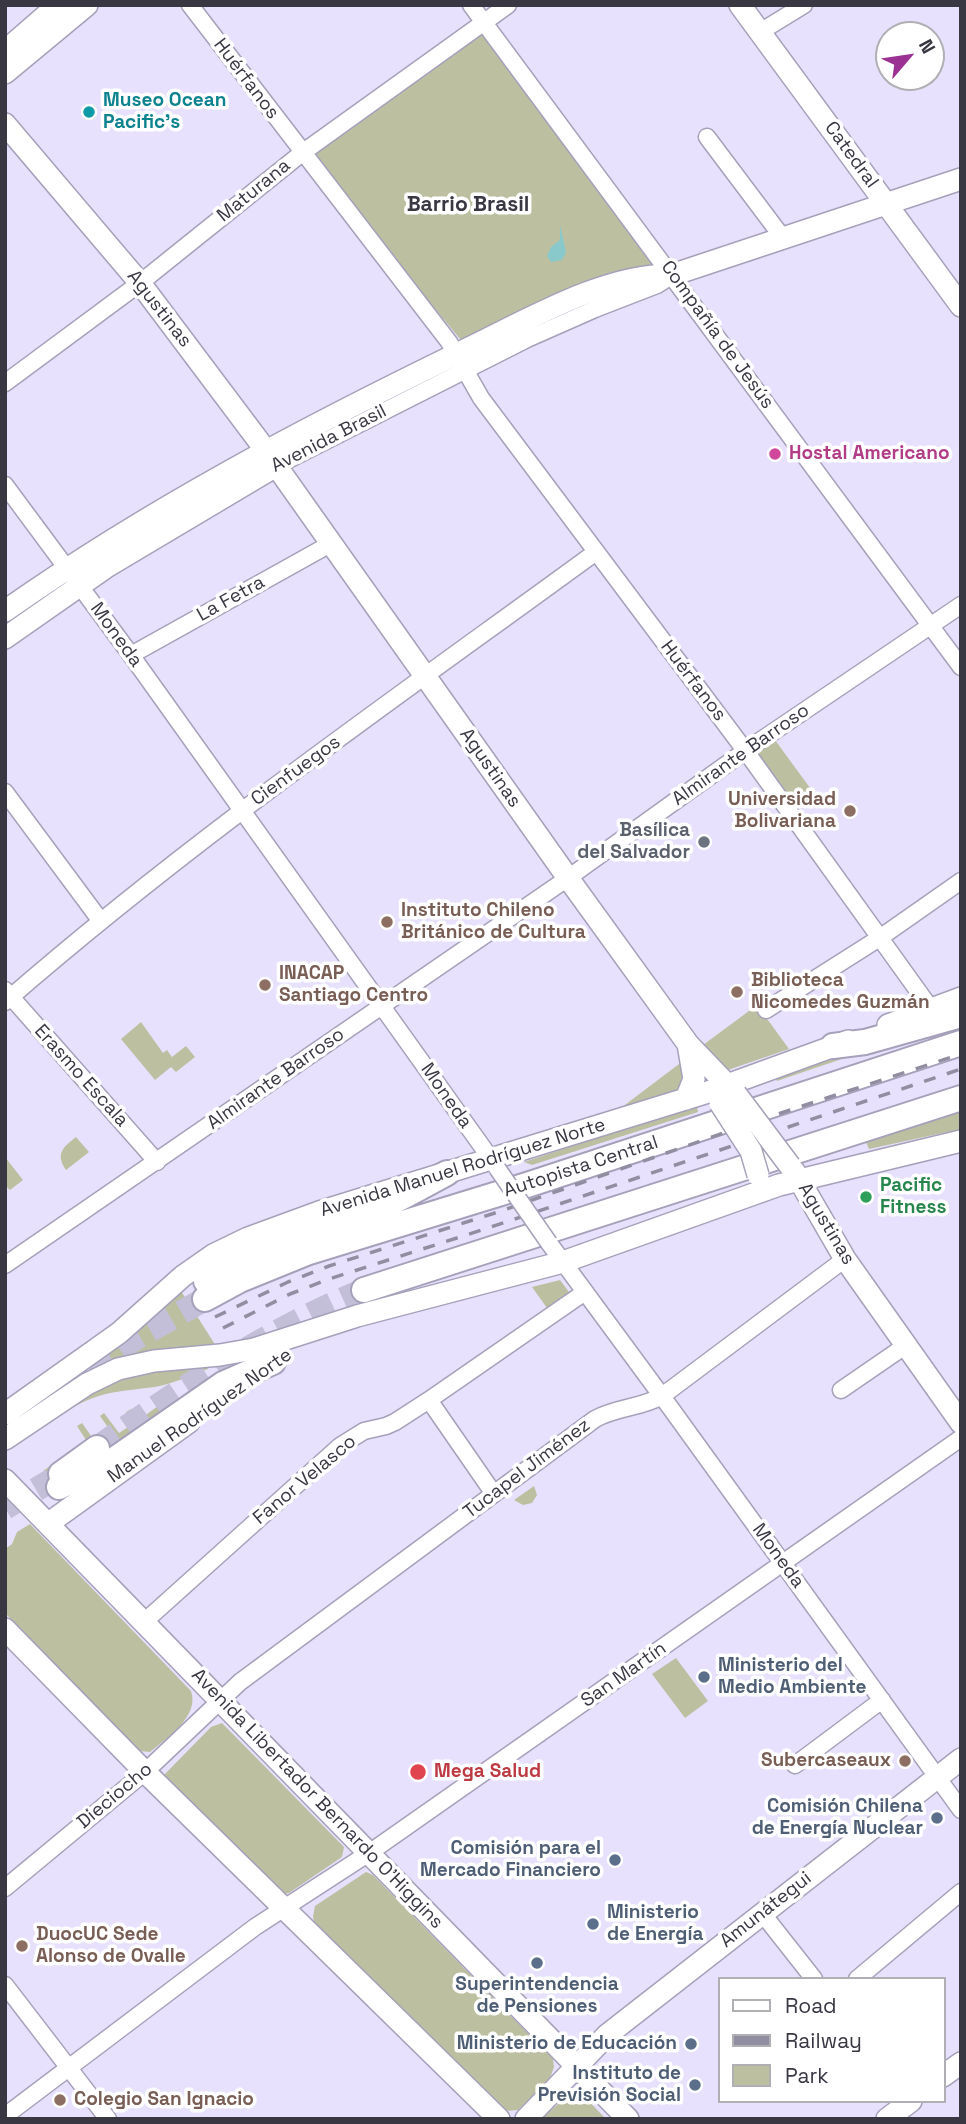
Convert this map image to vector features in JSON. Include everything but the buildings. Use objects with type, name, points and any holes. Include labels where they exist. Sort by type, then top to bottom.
[{"type":"highway","points":[[833,1046],[865,1042],[961,1015]]},
{"type":"highway","name":"Autopista Central","points":[[447,1172],[382,1208],[249,1256],[201,1293],[309,1252],[527,1185],[961,1043]]},
{"type":"highway","points":[[364,1290],[961,1098]]},
{"type":"highway","points":[[97,1448],[56,1484],[115,1460],[208,1393],[272,1362]]},
{"type":"main road","points":[[5,51],[58,5]]},
{"type":"main road","points":[[5,73],[87,5]]},
{"type":"main road","name":"Catedral","points":[[740,5],[961,306]]},
{"type":"main road","name":"Agustinas","points":[[5,124],[140,283],[271,458],[688,1044],[715,1095],[795,1173],[845,1259],[961,1423]]},
{"type":"main road","name":"Avenida Brasil","points":[[5,638],[73,577],[190,492],[271,458],[460,362],[553,308],[609,285],[641,276],[672,275],[961,179]]},
{"type":"main road","name":"Avenida Brasil","points":[[5,611],[73,577]]},
{"type":"main road","name":"Avenida Manuel Rodríguez Norte","points":[[5,1413],[106,1343],[183,1276],[223,1250],[295,1220],[447,1172],[494,1164],[715,1095],[833,1046],[961,998]]},
{"type":"main road","points":[[688,1044],[694,1079],[715,1095],[751,1151],[755,1185]]},
{"type":"main road","points":[[5,1439],[88,1384],[118,1369],[142,1363],[254,1349],[356,1316],[563,1262],[755,1185],[795,1173],[961,1141]]},
{"type":"main road","name":"Manuel Rodríguez Norte","points":[[49,1523],[272,1362],[356,1316]]},
{"type":"main road","name":"Avenida Libertador Bernardo O'Higgins","points":[[5,1480],[628,2119]]},
{"type":"main road","points":[[5,1629],[145,1772],[499,2119]]},
{"type":"main road","name":"Amunátegui","points":[[526,2119],[607,2035],[961,1759]]},
{"type":"main road","points":[[945,2075],[961,2063]]},
{"type":"main road","points":[[887,2119],[908,2103]]},
{"type":"street","name":"Huérfanos","points":[[190,5],[441,331],[481,397],[746,751],[931,1009]]},
{"type":"street","name":"Compañía de Jesús","points":[[471,5],[961,667]]},
{"type":"street","name":"Maturana","points":[[5,383],[140,283],[302,153],[508,5]]},
{"type":"street","points":[[760,32],[804,5]]},
{"type":"street","points":[[707,137],[783,239]]},
{"type":"street","name":"Moneda","points":[[5,485],[131,655],[563,1262],[961,1810]]},
{"type":"street","name":"La Fetra","points":[[131,655],[331,543]]},
{"type":"street","name":"Cienfuegos","points":[[7,997],[100,920],[241,811],[596,552]]},
{"type":"street","name":"Almirante Barroso","points":[[5,1265],[961,605]]},
{"type":"street","points":[[7,799],[100,920]]},
{"type":"street","points":[[766,1010],[881,937],[961,881]]},
{"type":"street","name":"Erasmo Escala","points":[[7,997],[157,1162]]},
{"type":"street","name":"Tucapel Jiménez","points":[[220,1700],[240,1682],[595,1419],[612,1411],[647,1404],[662,1396],[845,1259]]},
{"type":"street","name":"Fanor Velasco","points":[[144,1622],[340,1446],[364,1431],[395,1422],[585,1292]]},
{"type":"street","points":[[841,1390],[905,1346]]},
{"type":"street","points":[[429,1400],[494,1494]]},
{"type":"street","name":"San Martín","points":[[5,2116],[255,1927],[369,1853],[961,1438]]},
{"type":"street","name":"Dieciocho","points":[[5,1888],[145,1772],[220,1700]]},
{"type":"street","points":[[795,1765],[882,1700]]},
{"type":"street","points":[[859,1977],[961,1892]]},
{"type":"street","points":[[762,1913],[812,1977]]},
{"type":"street","points":[[5,1985],[107,2119]]},
{"type":"green space","points":[[481,33],[650,254],[653,263],[461,340],[384,248],[312,155]]},
{"type":"green space","points":[[775,740],[816,796],[798,809],[757,753]]},
{"type":"green space","points":[[757,1005],[789,1049],[725,1071],[703,1045]]},
{"type":"green space","points":[[141,1022],[163,1053],[167,1050],[172,1057],[186,1046],[195,1057],[176,1072],[171,1067],[155,1080],[121,1039]]},
{"type":"green space","points":[[874,1048],[777,1081],[774,1072],[834,1051]]},
{"type":"green space","points":[[683,1061],[687,1083],[678,1090],[609,1117]]},
{"type":"green space","points":[[697,1105],[698,1112],[532,1165],[524,1162]]},
{"type":"green space","points":[[961,1109],[961,1129],[869,1149],[865,1140]]},
{"type":"green space","points":[[76,1137],[89,1152],[66,1170],[61,1160],[62,1151]]},
{"type":"green space","points":[[5,1157],[23,1180],[10,1190],[5,1185]]},
{"type":"green space","points":[[560,1280],[569,1292],[547,1308],[532,1287]]},
{"type":"green space","points":[[181,1291],[216,1346],[141,1352],[97,1367],[96,1364]]},
{"type":"green space","points":[[208,1366],[208,1369],[168,1384],[111,1393],[92,1398],[70,1409],[68,1407],[101,1387],[135,1373]]},
{"type":"green space","points":[[158,1406],[162,1411],[108,1456],[92,1441],[46,1473],[43,1471],[86,1440],[77,1426],[82,1423],[99,1447],[114,1436],[100,1416],[104,1413],[119,1433],[134,1423],[126,1412],[131,1409],[139,1420]]},
{"type":"green space","points":[[534,1486],[537,1495],[532,1503],[523,1505],[514,1500]]},
{"type":"green space","points":[[30,1524],[191,1691],[193,1700],[186,1718],[150,1752],[138,1751],[5,1613],[5,1549],[12,1544],[17,1532]]},
{"type":"green space","points":[[676,1658],[708,1701],[685,1718],[652,1674]]},
{"type":"green space","points":[[222,1723],[344,1847],[342,1857],[289,1893],[283,1894],[163,1776],[211,1727]]},
{"type":"green space","points":[[366,1872],[373,1875],[553,2059],[554,2067],[550,2078],[518,2110],[506,2111],[316,1929],[313,1917],[315,1906]]},
{"type":"green space","points":[[574,2090],[580,2092],[606,2119],[541,2119]]},
{"type":"shaded area","points":[[560,225],[566,252],[562,260],[551,262],[547,256],[551,247],[560,240]]},
{"type":"tunnel","points":[[97,1448],[259,1342],[364,1290]]},
{"type":"tunnel","points":[[61,1391],[126,1344],[205,1299]]},
{"type":"tunnel","points":[[5,1508],[52,1480]]},
{"type":"railway","points":[[215,1317],[288,1282],[329,1266],[498,1212],[772,1116],[961,1054]]},
{"type":"railway","points":[[223,1328],[290,1294],[329,1279],[961,1069]]},
{"type":"place","name":"Museo Ocean Pacific's","points":[[89,112]]},
{"type":"place","name":"Hostal Americano","points":[[775,454]]},
{"type":"place","name":"Universidad Bolivariana","points":[[850,811]]},
{"type":"place","name":"Basílica del Salvador","points":[[704,842]]},
{"type":"place","name":"Instituto Chileno Británico de Cultura","points":[[387,922]]},
{"type":"place","name":"INACAP Santiago Centro","points":[[265,985]]},
{"type":"place","name":"Biblioteca Nicomedes Guzmán","points":[[737,992]]},
{"type":"place","name":"Pacific Fitness","points":[[866,1197]]},
{"type":"place","name":"Ministerio del Medio Ambiente","points":[[704,1677]]},
{"type":"place","name":"Subercaseaux","points":[[905,1761]]},
{"type":"place","name":"Mega Salud","points":[[418,1772]]},
{"type":"place","name":"Comisión Chilena de Energía Nuclear","points":[[937,1818]]},
{"type":"place","name":"Comisión para el Mercado Financiero","points":[[615,1860]]},
{"type":"place","name":"Ministerio de Energía","points":[[593,1924]]},
{"type":"place","name":"DuocUC Sede Alonso de Ovalle","points":[[22,1946]]},
{"type":"place","name":"Superintendencia de Pensiones","points":[[537,1963]]},
{"type":"place","name":"Ministerio de Educación","points":[[691,2044]]},
{"type":"place","name":"Instituto de Previsión Social","points":[[695,2085]]},
{"type":"place","name":"Colegio San Ignacio","points":[[60,2100]]},
{"type":"district","name":"Barrio Brasil","points":[[468,205]]}]
